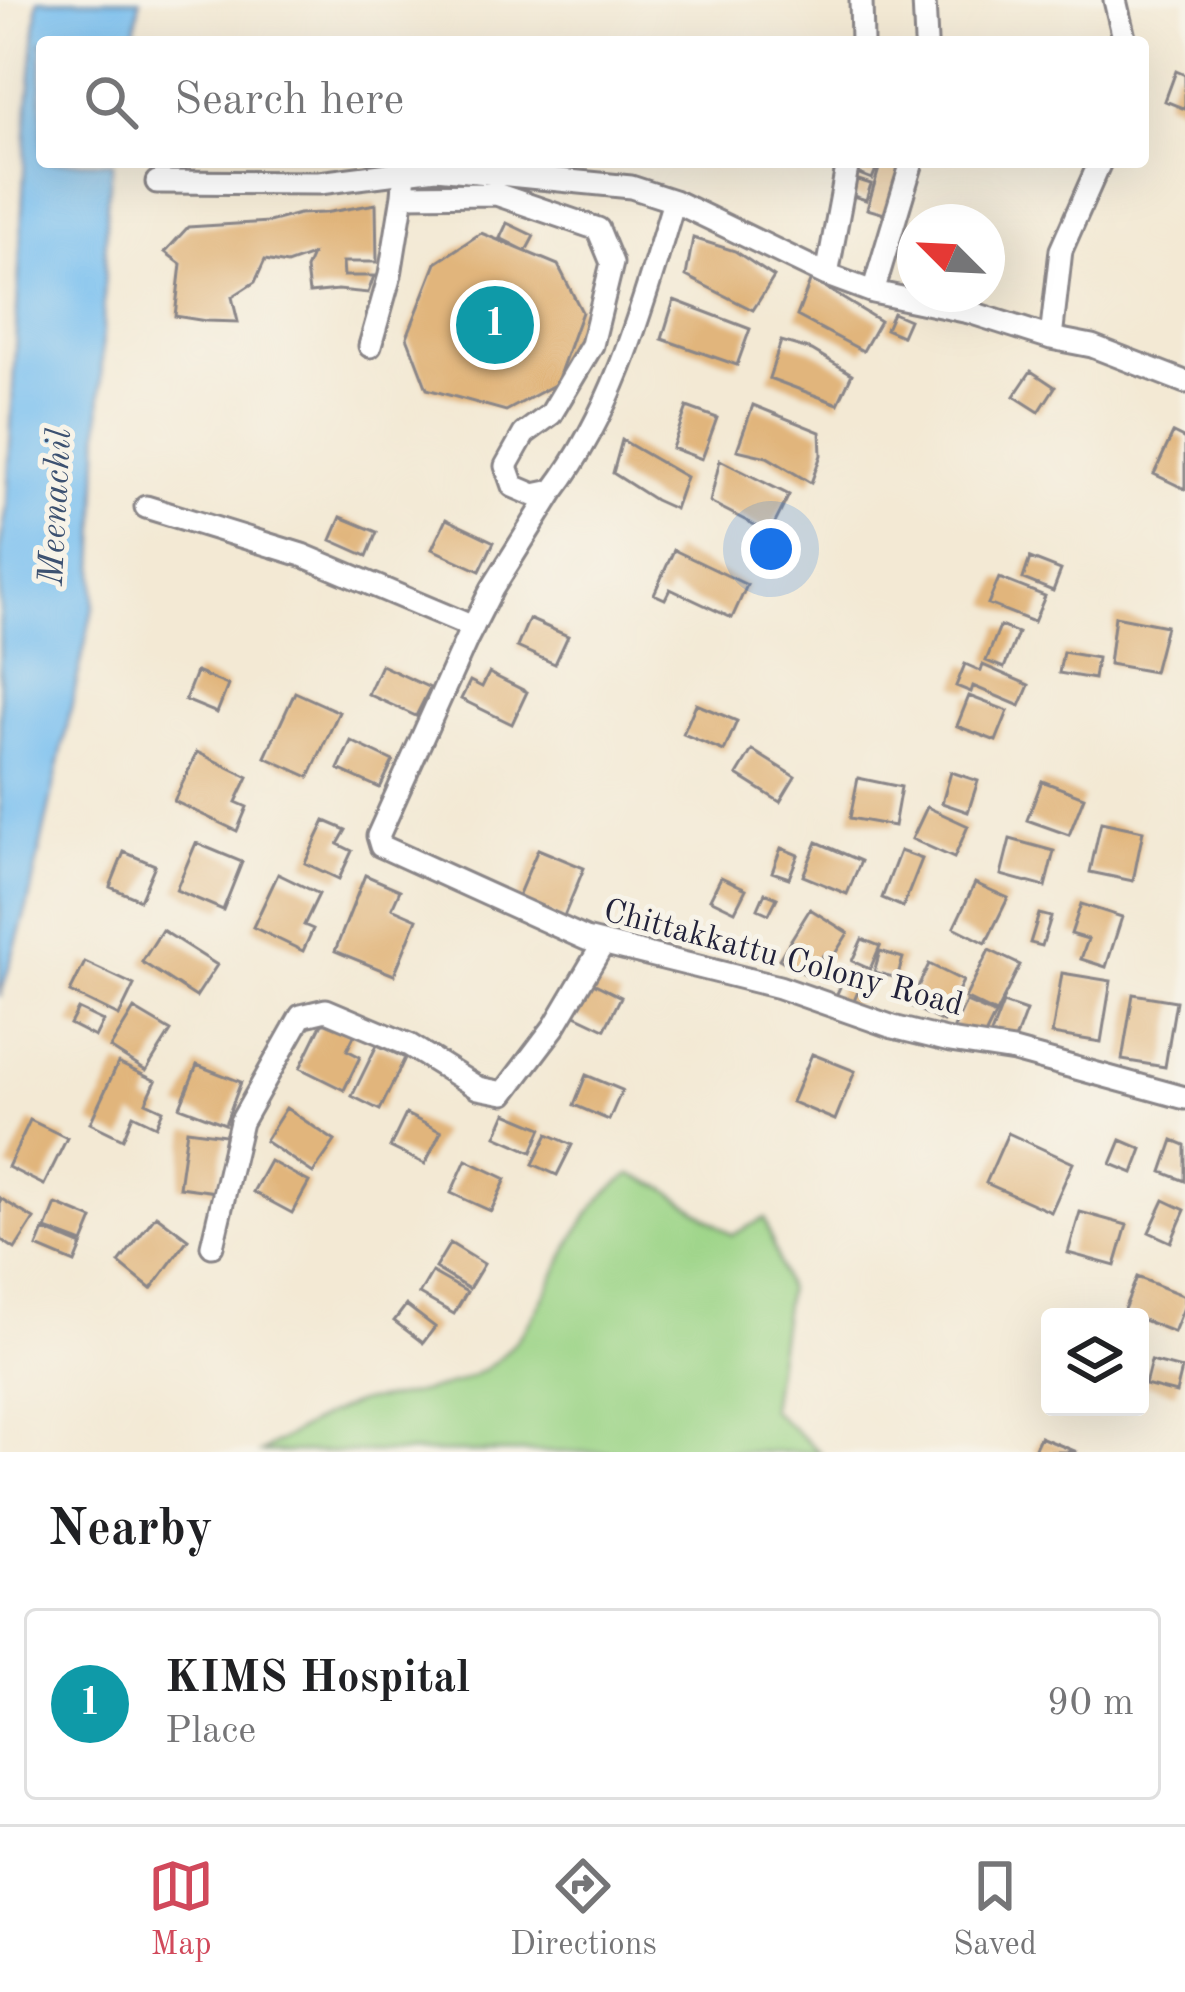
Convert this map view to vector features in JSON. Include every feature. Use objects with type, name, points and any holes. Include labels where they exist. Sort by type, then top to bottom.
[{"type":"street","points":[[861,0],[862,36]]},
{"type":"street","points":[[924,0],[926,36]]},
{"type":"street","points":[[1114,0],[1123,36]]},
{"type":"street","points":[[404,183],[436,168],[631,187],[674,201],[826,275],[873,292],[1092,346],[1185,382]]},
{"type":"street","points":[[826,275],[847,168]]},
{"type":"street","points":[[873,292],[910,168]]},
{"type":"street","points":[[1051,338],[1060,250],[1097,168]]},
{"type":"street","points":[[157,182],[404,183],[496,194],[598,229],[612,263],[592,345],[551,414],[524,434],[506,466],[513,486],[535,495],[553,491]]},
{"type":"street","points":[[370,346],[390,275],[404,183]]},
{"type":"street","points":[[146,507],[302,555],[473,627],[585,437],[620,365],[674,201]]},
{"type":"street","name":"Chittakkattu Colony Road","points":[[473,627],[378,836],[381,846],[586,939],[779,987],[893,1027],[1014,1051],[1185,1098]]},
{"type":"street","points":[[212,1246],[241,1122],[302,1016],[326,1010],[409,1045],[478,1088],[504,1093],[554,1027],[603,944]]},
{"type":"green space","points":[[631,1175],[663,1187],[732,1235],[765,1218],[787,1290],[770,1409],[820,1452],[261,1452],[346,1407],[445,1386],[491,1365],[530,1321],[589,1214]]},
{"type":"water","name":"Meenachil","points":[[38,0],[140,0],[134,36],[36,36],[36,168],[112,168],[107,200],[94,603],[28,904],[0,997],[0,548],[7,506],[27,119]]},
{"type":"building","points":[[1176,71],[1185,75],[1185,109],[1165,101]]},
{"type":"building","points":[[850,168],[877,168],[872,179]]},
{"type":"building","points":[[879,168],[909,168],[895,217],[867,209]]},
{"type":"building","points":[[855,179],[871,184],[866,200],[850,195]]},
{"type":"building","points":[[376,204],[377,262],[343,262],[344,276],[374,276],[368,293],[309,293],[306,269],[312,255],[287,264],[265,260],[255,282],[232,297],[238,322],[175,316],[181,264],[165,252],[188,227],[269,222]]},
{"type":"building","points":[[507,223],[534,236],[526,251],[500,238]]},
{"type":"building","points":[[481,233],[558,265],[582,312],[556,384],[506,411],[427,389],[407,337],[436,263]]},
{"type":"building","points":[[693,238],[735,251],[774,277],[753,310],[686,276]]},
{"type":"building","points":[[811,279],[880,321],[863,351],[797,316]]},
{"type":"building","points":[[674,300],[750,329],[737,365],[662,339]]},
{"type":"building","points":[[893,313],[909,320],[902,336],[886,329]]},
{"type":"building","points":[[781,341],[812,350],[852,374],[838,404],[769,378]]},
{"type":"building","points":[[1031,371],[1055,387],[1039,412],[1014,396]]},
{"type":"building","points":[[753,405],[820,432],[821,455],[811,483],[767,457],[737,450]]},
{"type":"building","points":[[687,407],[717,418],[702,459],[672,448]]},
{"type":"building","points":[[1173,433],[1185,439],[1185,489],[1154,474]]},
{"type":"building","points":[[622,440],[686,477],[675,509],[613,473]]},
{"type":"building","points":[[720,460],[789,495],[770,533],[710,502]]},
{"type":"building","points":[[341,517],[377,532],[367,556],[331,540]]},
{"type":"building","points":[[446,519],[494,542],[480,571],[432,549]]},
{"type":"building","points":[[674,550],[747,585],[732,618],[670,589],[665,599],[654,594]]},
{"type":"building","points":[[1030,558],[1061,570],[1053,591],[1023,579]]},
{"type":"building","points":[[999,578],[1045,596],[1034,622],[988,604]]},
{"type":"building","points":[[1115,616],[1166,626],[1154,672],[1109,664]]},
{"type":"building","points":[[529,619],[568,636],[555,664],[517,647]]},
{"type":"building","points":[[1000,626],[1018,633],[1004,668],[986,661]]},
{"type":"building","points":[[1063,652],[1097,658],[1094,679],[1059,673]]},
{"type":"building","points":[[965,664],[981,671],[983,665],[1029,685],[1020,706],[973,686],[971,692],[956,686]]},
{"type":"building","points":[[381,665],[430,688],[416,716],[368,694]]},
{"type":"building","points":[[196,672],[228,685],[217,713],[185,700]]},
{"type":"building","points":[[489,673],[527,692],[512,724],[461,699],[470,681],[482,687]]},
{"type":"building","points":[[295,692],[339,712],[309,777],[265,757]]},
{"type":"building","points":[[969,696],[1008,711],[996,741],[957,726]]},
{"type":"building","points":[[696,704],[737,721],[724,751],[683,734]]},
{"type":"building","points":[[351,741],[393,761],[380,788],[338,769]]},
{"type":"building","points":[[752,750],[795,777],[780,802],[737,775]]},
{"type":"building","points":[[197,752],[248,777],[236,802],[247,807],[237,831],[174,801]]},
{"type":"building","points":[[951,772],[978,781],[968,812],[942,803]]},
{"type":"building","points":[[858,778],[901,787],[894,826],[850,818]]},
{"type":"building","points":[[1042,781],[1084,797],[1069,835],[1027,820]]},
{"type":"building","points":[[927,807],[968,826],[954,858],[912,839]]},
{"type":"building","points":[[325,821],[346,830],[338,844],[352,851],[339,879],[305,863]]},
{"type":"building","points":[[1101,822],[1143,831],[1133,881],[1090,872]]},
{"type":"building","points":[[1010,839],[1054,851],[1045,887],[1001,875]]},
{"type":"building","points":[[817,842],[861,861],[847,894],[803,876]]},
{"type":"building","points":[[196,843],[242,862],[223,910],[176,890]]},
{"type":"building","points":[[781,848],[798,855],[789,878],[772,872]]},
{"type":"building","points":[[538,849],[584,868],[562,921],[516,901]]},
{"type":"building","points":[[900,851],[922,859],[903,907],[882,898]]},
{"type":"building","points":[[124,852],[155,865],[140,900],[110,887]]},
{"type":"building","points":[[278,874],[319,894],[304,925],[313,929],[303,951],[253,927]]},
{"type":"building","points":[[365,875],[400,890],[392,908],[417,919],[394,975],[335,951]]},
{"type":"building","points":[[721,877],[746,889],[735,911],[710,899]]},
{"type":"building","points":[[975,883],[1008,898],[986,943],[954,927]]},
{"type":"building","points":[[765,893],[777,898],[769,914],[758,909]]},
{"type":"building","points":[[1081,904],[1122,917],[1106,967],[1081,959],[1088,939],[1071,934]]},
{"type":"building","points":[[810,909],[848,933],[831,960],[823,955],[810,977],[779,959]]},
{"type":"building","points":[[1039,914],[1051,917],[1042,946],[1030,943]]},
{"type":"building","points":[[162,930],[217,965],[196,997],[142,962]]},
{"type":"building","points":[[862,939],[880,946],[870,969],[852,961]]},
{"type":"building","points":[[989,950],[1020,965],[996,1013],[965,998]]},
{"type":"building","points":[[880,951],[903,958],[897,978],[874,972]]},
{"type":"building","points":[[85,962],[134,985],[119,1016],[70,992]]},
{"type":"building","points":[[929,964],[963,981],[943,1022],[909,1005]]},
{"type":"building","points":[[847,972],[863,980],[851,1008],[834,1000]]},
{"type":"building","points":[[1062,973],[1111,981],[1101,1042],[1052,1034]]},
{"type":"building","points":[[583,978],[621,997],[605,1029],[567,1011]]},
{"type":"building","points":[[1133,994],[1176,1001],[1165,1067],[1122,1060]]},
{"type":"building","points":[[966,1002],[995,1015],[978,1050],[950,1036]]},
{"type":"building","points":[[1003,1003],[1026,1011],[1012,1048],[989,1039]]},
{"type":"building","points":[[78,1009],[103,1021],[95,1037],[70,1024]]},
{"type":"building","points":[[134,1009],[171,1031],[146,1071],[110,1048]]},
{"type":"building","points":[[324,1019],[355,1034],[347,1050],[360,1057],[344,1090],[300,1068]]},
{"type":"building","points":[[377,1045],[405,1058],[380,1110],[352,1096]]},
{"type":"building","points":[[812,1054],[855,1071],[835,1120],[792,1102]]},
{"type":"building","points":[[118,1063],[156,1081],[146,1102],[163,1110],[156,1126],[133,1115],[123,1139],[90,1123]]},
{"type":"building","points":[[197,1065],[241,1082],[225,1124],[180,1107]]},
{"type":"building","points":[[586,1075],[622,1090],[609,1120],[574,1105]]},
{"type":"building","points":[[286,1108],[335,1141],[313,1173],[265,1141]]},
{"type":"building","points":[[506,1113],[542,1128],[532,1152],[496,1136]]},
{"type":"building","points":[[406,1114],[441,1132],[425,1164],[390,1147]]},
{"type":"building","points":[[30,1120],[67,1138],[44,1185],[8,1167]]},
{"type":"building","points":[[187,1130],[225,1135],[216,1192],[179,1187]]},
{"type":"building","points":[[1008,1133],[1073,1163],[1051,1212],[986,1183]]},
{"type":"building","points":[[548,1134],[572,1145],[557,1175],[533,1164]]},
{"type":"building","points":[[1121,1140],[1142,1149],[1133,1173],[1111,1164]]},
{"type":"building","points":[[1173,1140],[1185,1145],[1185,1181],[1162,1172]]},
{"type":"building","points":[[466,1160],[506,1179],[491,1211],[451,1193]]},
{"type":"building","points":[[270,1161],[309,1182],[292,1213],[253,1192]]},
{"type":"building","points":[[0,1198],[34,1219],[15,1249],[0,1239]]},
{"type":"building","points":[[1164,1200],[1185,1210],[1171,1242],[1149,1232]]},
{"type":"building","points":[[56,1204],[93,1219],[83,1243],[46,1229]]},
{"type":"building","points":[[1080,1212],[1127,1225],[1115,1266],[1068,1253]]},
{"type":"building","points":[[156,1215],[188,1239],[151,1289],[119,1263]]},
{"type":"building","points":[[44,1230],[82,1246],[75,1263],[37,1247]]},
{"type":"building","points":[[450,1243],[484,1264],[469,1289],[435,1268]]},
{"type":"building","points":[[432,1272],[467,1292],[454,1314],[419,1294]]},
{"type":"building","points":[[1137,1277],[1185,1296],[1174,1332],[1149,1322],[1149,1308],[1125,1308]]},
{"type":"building","points":[[406,1305],[435,1327],[423,1343],[394,1321]]},
{"type":"building","points":[[1151,1361],[1182,1369],[1176,1393],[1149,1386]]},
{"type":"building","points":[[1040,1437],[1077,1452],[1033,1452]]},
{"type":"place","name":"KIMS Hospital","points":[[495,325]]}]
